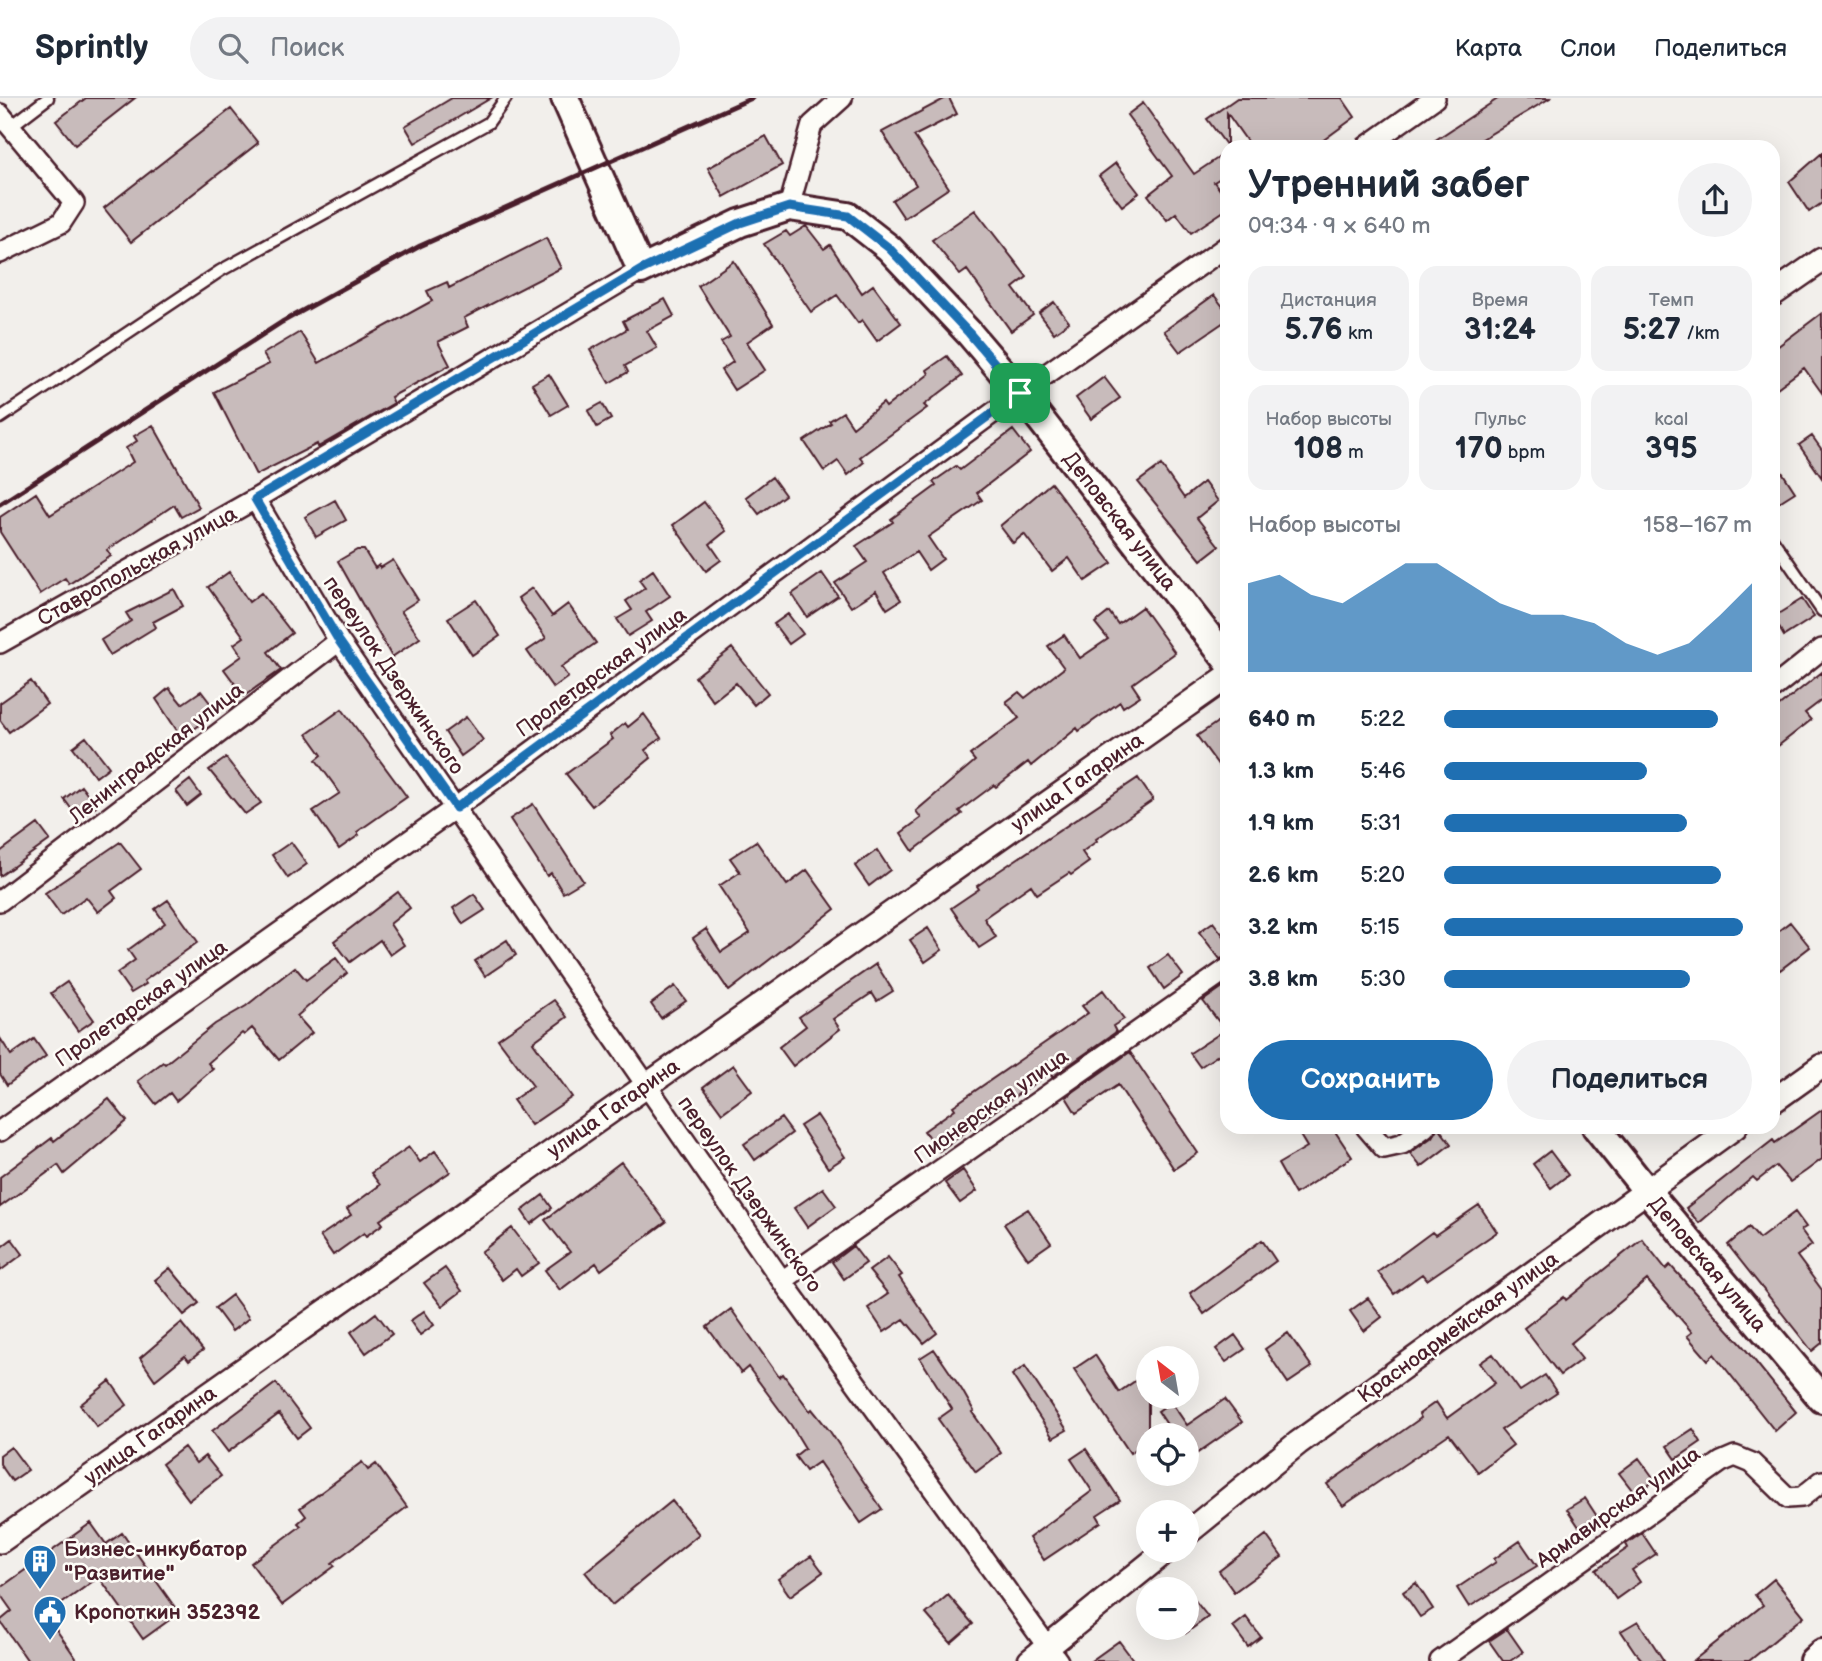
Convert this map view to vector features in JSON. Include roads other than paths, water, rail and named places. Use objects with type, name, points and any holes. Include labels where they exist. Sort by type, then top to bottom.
[{"type":"main road","points":[[565,98],[641,270]]},
{"type":"main road","name":"Ставропольская улица","points":[[641,270],[740,223],[789,207]]},
{"type":"main road","name":"Деповская улица","points":[[789,207],[848,216],[889,248],[969,333],[1020,393],[1220,651]]},
{"type":"main road","name":"Деповская улица","points":[[1602,1134],[1822,1399]]},
{"type":"main road","points":[[1813,1661],[1822,1653]]},
{"type":"street","points":[[789,207],[812,125],[842,98]]},
{"type":"street","points":[[1376,140],[1435,98]]},
{"type":"street","points":[[0,253],[61,223],[74,203],[5,120]]},
{"type":"street","name":"Пролетарская улица","points":[[0,1131],[456,808],[1020,393],[1220,251]]},
{"type":"street","points":[[1780,289],[1822,260]]},
{"type":"street","name":"Ставропольская улица","points":[[0,643],[255,499],[641,270]]},
{"type":"street","name":"переулок Дзержинского","points":[[255,499],[339,641],[782,1281],[1046,1656]]},
{"type":"street","name":"Ленинградская улица","points":[[0,901],[339,641]]},
{"type":"street","points":[[1780,682],[1822,649]]},
{"type":"street","name":"улица Гагарина","points":[[0,1541],[1220,682]]},
{"type":"street","name":"Пионерская улица","points":[[782,1281],[1220,974]]},
{"type":"street","points":[[1780,1096],[1822,1066]]},
{"type":"street","points":[[1372,1134],[1384,1147],[1402,1144],[1416,1134]]},
{"type":"street","name":"Красноармейская улица","points":[[1199,1523],[1298,1443],[1725,1134]]},
{"type":"street","name":"Армавирская улица","points":[[1440,1661],[1721,1462],[1735,1456],[1752,1463],[1788,1498],[1802,1497],[1822,1481]]},
{"type":"street","points":[[1046,1656],[1152,1563]]},
{"type":"lane","points":[[5,120],[48,98]]},
{"type":"lane","points":[[0,418],[220,271],[488,123],[506,98]]},
{"type":"lane","points":[[1780,550],[1822,611]]},
{"type":"railway","points":[[0,504],[282,322],[420,246],[752,98]]},
{"type":"place","name":"Бизнес-инкубатор \"Развитие\"","points":[[40,1591]]},
{"type":"place","name":"Кропоткин 352392","points":[[50,1642]]}]
